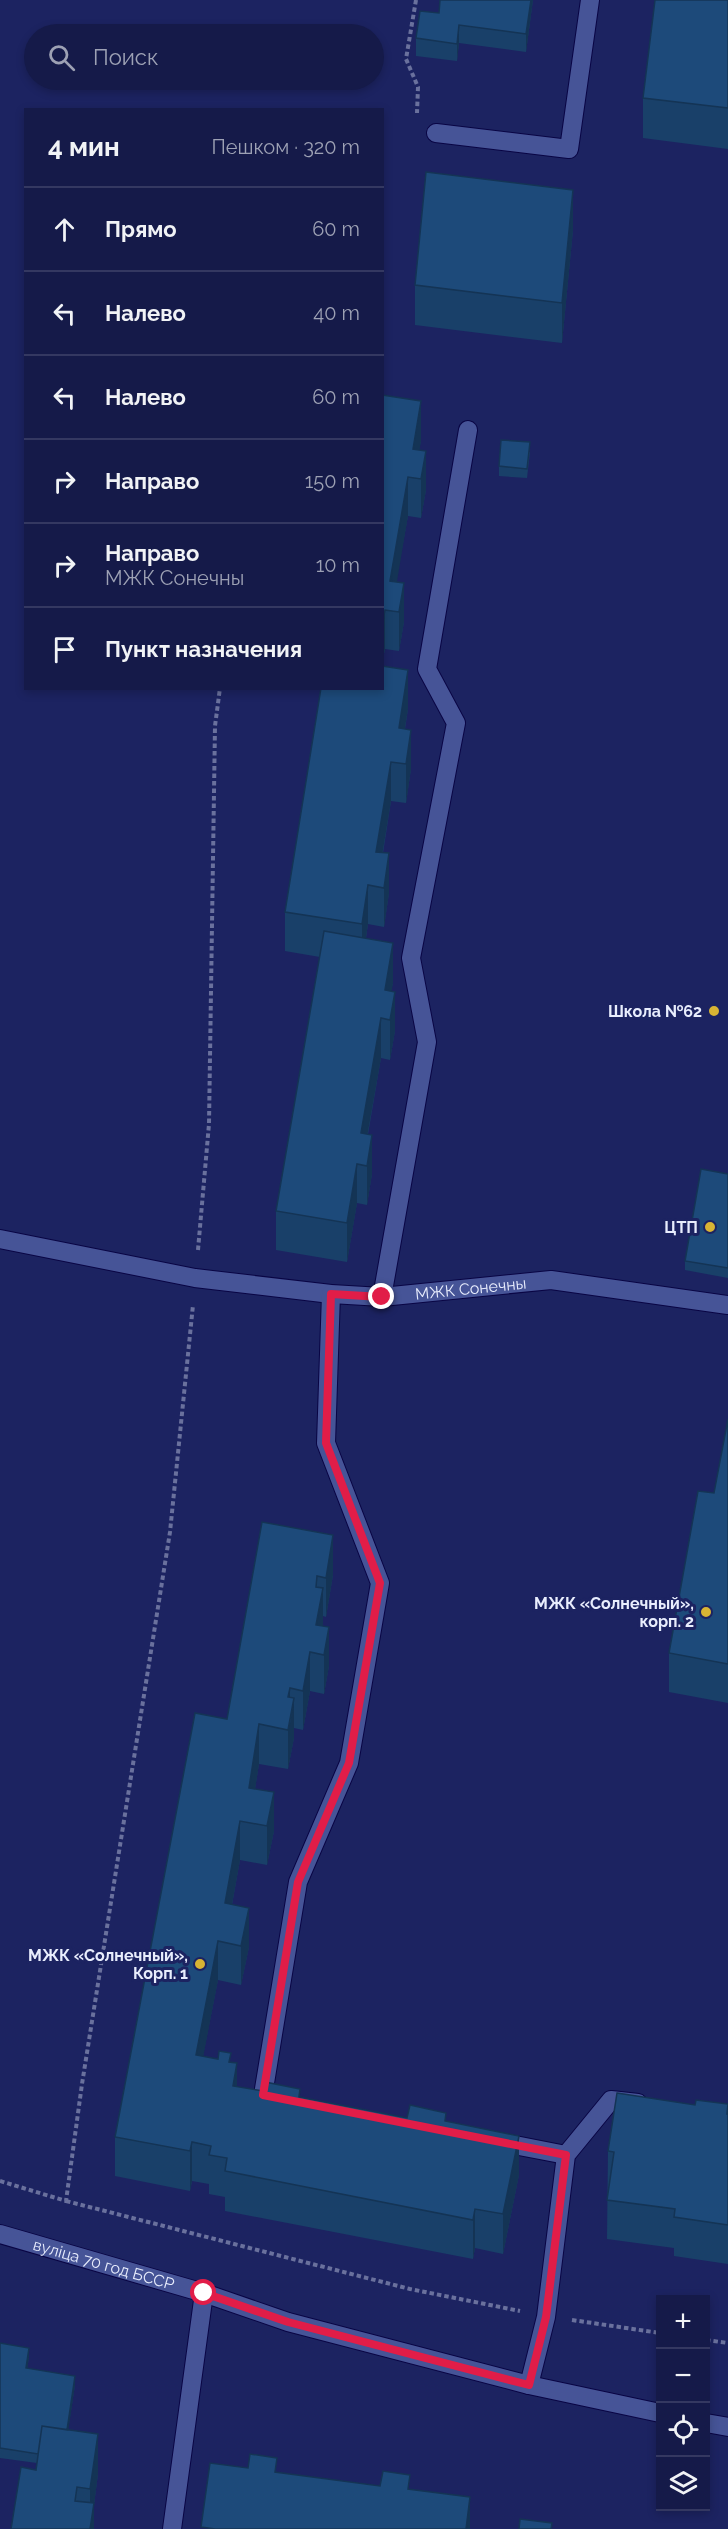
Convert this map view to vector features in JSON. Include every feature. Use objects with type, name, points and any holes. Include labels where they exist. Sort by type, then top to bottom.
[{"type":"street","points":[[436,133],[569,149],[590,0]]},
{"type":"street","points":[[382,1297],[427,1042],[411,958],[456,723],[427,669],[468,430]]},
{"type":"street","name":"МЖК Сонечны","points":[[0,1239],[195,1278],[331,1294],[382,1297],[551,1280],[728,1305]]},
{"type":"street","points":[[287,2100],[263,2095],[298,1882],[349,1763],[380,1583],[326,1443],[331,1294]]},
{"type":"street","points":[[529,2385],[546,2317],[566,2155],[611,2100],[658,2106]]},
{"type":"street","points":[[473,2137],[566,2155]]},
{"type":"street","name":"вуліца 70 год БССР","points":[[0,2234],[204,2293],[288,2322],[529,2385],[656,2412]]},
{"type":"street","points":[[172,2529],[204,2293]]},
{"type":"street","points":[[710,2424],[728,2427]]},
{"type":"path","points":[[416,0],[406,59],[418,87],[415,129],[436,133]]},
{"type":"path","points":[[66,2201],[82,2084],[170,1532],[209,1124],[215,738],[220,690]]},
{"type":"path","points":[[0,2181],[66,2201],[410,2289],[546,2317],[656,2332]]},
{"type":"path","points":[[710,2341],[728,2343]]},
{"type":"building","points":[[440,0],[531,0],[526,34],[459,25],[457,44],[416,38],[420,11],[439,13]]},
{"type":"building","points":[[655,0],[728,0],[728,108],[643,98]]},
{"type":"building","points":[[426,172],[573,190],[562,303],[415,285]]},
{"type":"building","points":[[384,395],[421,401],[413,449],[426,451],[421,479],[408,477],[390,581],[404,583],[399,612],[385,610],[384,615]]},
{"type":"building","points":[[501,440],[530,442],[527,469],[499,466]]},
{"type":"building","points":[[384,666],[408,670],[399,728],[411,730],[406,764],[391,762],[376,852],[389,853],[384,888],[368,885],[362,924],[285,912],[321,690],[384,690]]},
{"type":"building","points":[[324,931],[393,943],[385,990],[395,992],[390,1020],[381,1018],[361,1133],[372,1135],[367,1166],[357,1164],[347,1223],[276,1211]]},
{"type":"building","name":"ЦТП","points":[[701,1169],[728,1174],[728,1268],[685,1261]]},
{"type":"building","name":"МЖК «Солнечный», корп. 2","points":[[728,1419],[728,1664],[669,1653],[698,1491],[714,1493]]},
{"type":"building","points":[[262,1522],[333,1535],[326,1578],[317,1576],[316,1587],[323,1588],[316,1625],[329,1627],[324,1655],[310,1652],[303,1691],[290,1688],[288,1697],[294,1698],[288,1730],[259,1724],[249,1788],[274,1792],[267,1826],[240,1821],[225,1903],[249,1908],[241,1946],[218,1941],[196,2055],[218,2059],[219,2051],[231,2053],[229,2062],[237,2063],[233,2086],[263,2091],[265,2082],[300,2089],[299,2097],[407,2118],[410,2105],[446,2113],[445,2121],[519,2136],[503,2214],[475,2209],[473,2220],[225,2171],[227,2158],[209,2155],[211,2146],[192,2142],[190,2151],[115,2137],[195,1713],[227,1719]]},
{"type":"building","points":[[617,2093],[695,2105],[696,2100],[728,2104],[728,2225],[674,2217],[675,2209],[607,2200],[614,2152],[608,2151]]},
{"type":"building","points":[[0,2343],[29,2348],[26,2368],[75,2376],[67,2430],[42,2426],[38,2454],[0,2448]]},
{"type":"building","points":[[42,2426],[98,2434],[90,2489],[77,2487],[75,2501],[94,2503],[90,2529],[11,2529],[21,2467],[36,2470]]},
{"type":"building","points":[[250,2454],[277,2458],[275,2472],[380,2486],[383,2471],[410,2475],[408,2489],[470,2497],[466,2529],[215,2529],[201,2527],[210,2463],[248,2468]]},
{"type":"building","points":[[520,2519],[552,2523],[551,2529],[519,2529]]},
{"type":"place","name":"Школа №62","points":[[714,1011]]},
{"type":"place","name":"ЦТП","points":[[710,1227]]},
{"type":"place","name":"МЖК «Солнечный», корп. 2","points":[[706,1612]]},
{"type":"place","name":"МЖК «Солнечный», Корп. 1","points":[[200,1964]]},
{"type":"route","points":[[204,2293],[288,2322],[529,2385],[546,2317],[566,2155],[263,2095],[298,1882],[349,1763],[380,1583],[326,1443],[331,1294],[382,1297]]}]
